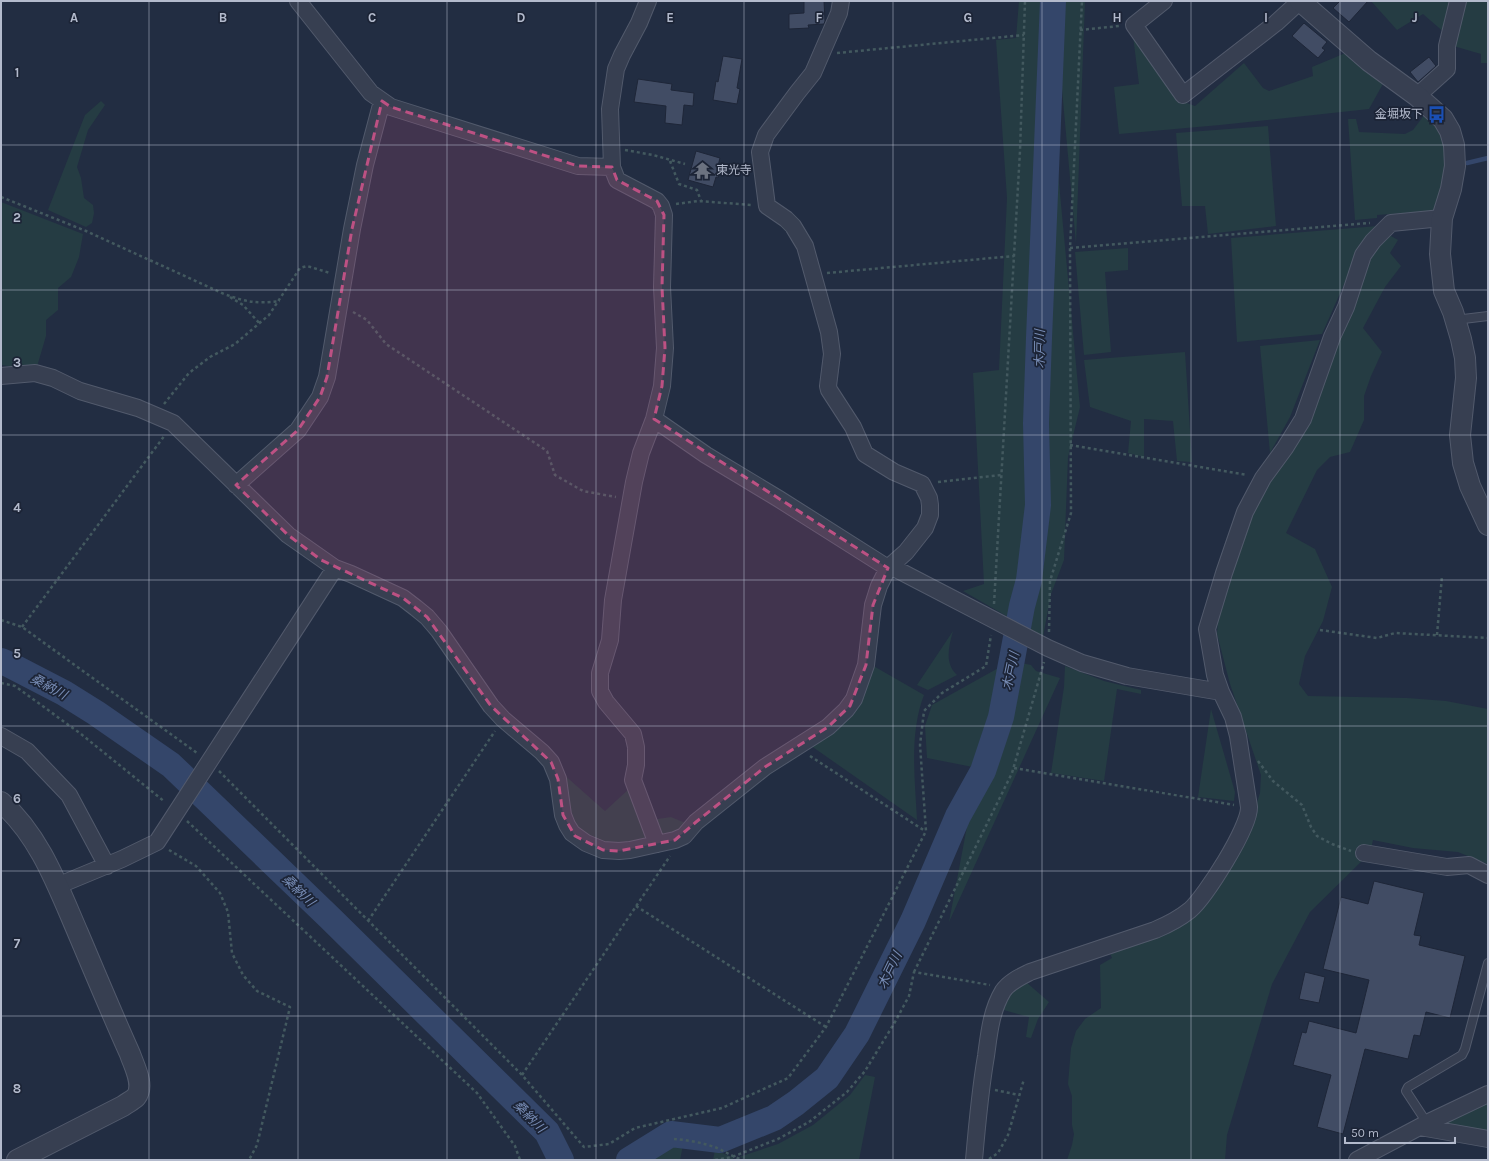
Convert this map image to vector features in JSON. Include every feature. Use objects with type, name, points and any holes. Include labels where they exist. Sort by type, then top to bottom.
[{"type":"street","points":[[298,1],[371,93],[391,107],[578,166],[612,167]]},
{"type":"street","points":[[648,1],[639,23],[616,69],[610,109],[611,148],[612,167],[617,180],[657,201],[661,206],[664,215],[662,287],[665,348],[662,386],[654,419],[641,453],[630,500],[613,600],[610,640],[600,673],[600,691],[606,702],[633,734],[636,747],[636,766],[633,780],[657,844]]},
{"type":"street","points":[[1,376],[35,373],[53,378],[80,391],[138,408],[173,423],[288,535],[335,568],[403,598],[427,617],[439,631],[491,706],[503,719],[542,752],[551,762],[558,780],[563,815],[567,825],[575,836],[586,843],[603,850],[630,850],[675,840],[684,836],[696,822],[765,767],[795,746],[828,727],[854,700],[867,660],[873,605],[879,586],[889,567],[906,552],[925,528],[930,515],[929,498],[922,484],[894,472],[865,454],[853,427],[829,390],[828,386],[832,354],[829,332],[805,246],[799,233],[786,219],[767,206],[760,152],[762,145],[771,129],[813,74],[839,13],[842,1]]},
{"type":"street","points":[[1164,1],[1134,25],[1183,95],[1276,23],[1300,1],[1369,61],[1417,96],[1443,119],[1450,131],[1454,145],[1455,166],[1451,189],[1442,218],[1440,254],[1444,291],[1456,320],[1465,358],[1466,378],[1460,435],[1463,463],[1470,486],[1488,525]]},
{"type":"street","points":[[1417,96],[1447,69],[1447,46],[1458,1]]},
{"type":"street","points":[[236,485],[298,430],[320,397],[327,377],[352,229],[365,165],[382,101]]},
{"type":"street","points":[[974,1160],[981,1087],[991,1020],[1004,990],[1011,982],[1030,972],[1155,930],[1170,923],[1189,911],[1202,898],[1244,830],[1249,814],[1249,807],[1240,746],[1233,717],[1220,692],[1211,658],[1207,629],[1224,573],[1245,512],[1263,478],[1285,448],[1303,419],[1332,337],[1346,307],[1363,256],[1385,223],[1442,218]]},
{"type":"street","points":[[654,419],[706,455],[889,567],[1048,648],[1082,662],[1127,676],[1220,692]]},
{"type":"street","points":[[57,886],[107,866],[157,842],[335,568]]},
{"type":"street","points":[[1,736],[27,751],[69,795],[107,866]]},
{"type":"street","points":[[1,802],[26,829],[37,846],[57,886],[138,1074],[139,1086],[136,1096],[123,1106],[17,1160]]},
{"type":"street","points":[[1364,853],[1447,867],[1469,865],[1488,875]]},
{"type":"street","points":[[1357,1160],[1423,1125],[1488,1094]]},
{"type":"street","points":[[1423,1125],[1488,1139]]},
{"type":"lane","points":[[1456,320],[1488,316]]},
{"type":"lane","points":[[1423,1125],[1406,1091],[1408,1087],[1462,1055],[1465,1049],[1488,963]]},
{"type":"path","points":[[1,620],[22,627],[210,762],[522,1075],[584,1147],[608,1144],[635,1128],[722,1108],[788,1078],[826,1027],[926,831],[920,745],[924,711],[942,693],[986,666],[993,619],[1020,151],[1025,1]]},
{"type":"path","points":[[715,1160],[732,1157],[785,1136],[809,1122],[847,1092],[865,1071],[909,996],[914,972],[1014,768],[1048,648],[1050,581],[1071,513],[1070,248],[1082,1]]},
{"type":"path","points":[[1080,30],[1134,25]]},
{"type":"path","points":[[821,55],[1024,35]]},
{"type":"path","points":[[611,148],[653,155],[684,164]]},
{"type":"path","points":[[670,160],[679,184],[697,190],[701,202]]},
{"type":"path","points":[[1,198],[86,231],[224,294],[243,305],[260,324]]},
{"type":"path","points":[[661,206],[701,202],[767,206]]},
{"type":"path","points":[[1070,248],[1385,223]]},
{"type":"path","points":[[813,274],[1014,256]]},
{"type":"path","points":[[155,415],[189,373],[210,357],[235,344],[269,315],[280,301],[300,268],[307,266],[344,277]]},
{"type":"path","points":[[224,294],[261,304],[280,301]]},
{"type":"path","points":[[340,305],[367,320],[386,344],[547,451],[555,475],[583,491],[630,500]]},
{"type":"path","points":[[22,627],[173,423]]},
{"type":"path","points":[[1070,445],[1263,478]]},
{"type":"path","points":[[922,484],[1001,475]]},
{"type":"path","points":[[1437,635],[1442,576]]},
{"type":"path","points":[[1320,630],[1377,638],[1395,633],[1488,638]]},
{"type":"path","points":[[1,682],[15,686],[81,734],[177,812],[477,1093],[515,1146],[520,1160]]},
{"type":"path","points":[[368,920],[503,719]]},
{"type":"path","points":[[795,746],[926,831]]},
{"type":"path","points":[[1240,746],[1250,751],[1273,781],[1302,805],[1311,827],[1317,836],[1332,844],[1361,855],[1364,853]]},
{"type":"path","points":[[1014,768],[1249,807]]},
{"type":"path","points":[[522,1075],[684,836]]},
{"type":"path","points":[[157,842],[196,866],[220,893],[228,912],[232,953],[243,975],[257,991],[290,1007],[257,1145],[249,1160]]},
{"type":"path","points":[[636,906],[826,1027]]},
{"type":"path","points":[[914,972],[994,986],[1004,990]]},
{"type":"path","points":[[987,1160],[998,1153],[1003,1146],[1008,1135],[1024,1079]]},
{"type":"path","points":[[981,1087],[1019,1095]]},
{"type":"path","points":[[674,1138],[717,1148],[732,1157],[742,1160]]},
{"type":"highlighted area","points":[[382,101],[391,107],[578,166],[612,167],[617,180],[657,201],[664,215],[662,287],[665,348],[662,386],[654,419],[888,568],[873,605],[866,665],[850,706],[828,727],[765,767],[675,840],[619,851],[603,850],[575,836],[563,815],[558,779],[551,762],[491,706],[427,617],[403,598],[321,560],[288,535],[236,485],[298,430],[320,397],[327,377],[352,229]]},
{"type":"shaded area","points":[[1019,1],[1042,1],[1080,407],[1068,457],[1064,560],[1051,594],[1043,637],[963,591],[984,584],[973,373],[999,370],[1007,198],[996,40],[1016,38]]},
{"type":"shaded area","points":[[1054,1],[1085,1],[1076,244]]},
{"type":"shaded area","points":[[1371,1],[1454,1],[1446,34],[1423,14],[1397,30]]},
{"type":"shaded area","points":[[1461,1],[1488,1],[1488,63],[1481,63],[1481,54],[1450,45]]},
{"type":"shaded area","points":[[1132,28],[1181,101],[1195,106],[1244,63],[1263,88],[1269,91],[1313,76],[1312,67],[1348,52],[1384,82],[1369,109],[1119,134],[1114,87],[1139,84]]},
{"type":"shaded area","points":[[101,101],[105,105],[88,130],[77,167],[81,178],[84,198],[93,205],[94,213],[92,223],[86,227],[48,210],[85,115]]},
{"type":"shaded area","points":[[1425,114],[1443,130],[1447,150],[1439,205],[1431,211],[1377,215],[1377,218],[1355,220],[1348,119],[1356,119],[1359,132],[1405,134],[1413,130]]},
{"type":"shaded area","points":[[1268,126],[1276,226],[1208,234],[1205,206],[1182,206],[1176,133]]},
{"type":"shaded area","points":[[1,202],[83,234],[79,257],[71,277],[58,288],[58,310],[46,320],[46,336],[36,370],[1,365]]},
{"type":"shaded area","points":[[1378,226],[1357,255],[1322,334],[1237,342],[1231,238]]},
{"type":"shaded area","points":[[1391,236],[1398,240],[1390,253],[1401,266],[1385,287],[1363,328],[1382,352],[1364,396],[1364,420],[1350,452],[1330,457],[1317,470],[1286,533],[1315,549],[1332,587],[1323,621],[1305,656],[1299,684],[1308,696],[1407,698],[1446,701],[1488,709],[1488,864],[1458,852],[1413,848],[1373,840],[1370,853],[1310,912],[1272,984],[1227,1135],[1225,1160],[1067,1160],[1074,1134],[1072,1125],[1072,1096],[1068,1084],[1071,1048],[1076,1031],[1085,1019],[1101,1008],[1100,965],[1112,958],[1110,953],[1169,930],[1247,833],[1260,793],[1261,775],[1230,684],[1217,634],[1218,621],[1248,516],[1339,336],[1371,258],[1381,240]]},
{"type":"shaded area","points":[[1128,248],[1128,270],[1105,272],[1111,352],[1084,355],[1075,252]]},
{"type":"shaded area","points":[[1320,340],[1290,417],[1270,453],[1260,346]]},
{"type":"shaded area","points":[[1185,352],[1192,462],[1177,461],[1173,421],[1144,419],[1144,457],[1128,453],[1131,421],[1090,407],[1084,360]]},
{"type":"shaded area","points":[[953,631],[949,648],[949,660],[950,665],[957,675],[928,690],[917,685]]},
{"type":"shaded area","points":[[1011,661],[1031,665],[1036,671],[1060,678],[949,922],[978,768],[927,758],[925,726],[932,705]]},
{"type":"shaded area","points":[[870,664],[924,695],[916,725],[914,757],[917,820],[807,743],[830,730]]},
{"type":"shaded area","points":[[1065,666],[1104,681],[1141,690],[1141,694],[1117,689],[1104,781],[1051,773],[1064,687]]},
{"type":"shaded area","points":[[1211,709],[1235,792],[1234,801],[1198,797]]},
{"type":"shaded area","points":[[561,772],[605,811],[631,787],[649,839],[645,843],[605,846],[572,828]]},
{"type":"shaded area","points":[[671,817],[688,824],[680,832],[661,839],[650,820]]},
{"type":"shaded area","points":[[1026,982],[1049,1002],[1038,1019],[1031,1038],[1026,1037],[1029,1017],[1000,1009],[1008,992]]},
{"type":"shaded area","points":[[865,1075],[875,1077],[859,1160],[749,1160],[739,1157],[778,1144],[813,1125],[850,1095]]},
{"type":"shaded area","points":[[1488,1100],[1488,1136],[1432,1126]]},
{"type":"shaded area","points":[[670,1142],[683,1145],[680,1160],[651,1160],[650,1158]]},
{"type":"shaded area","points":[[715,1150],[732,1157],[735,1160],[713,1160]]},
{"type":"building","points":[[804,1],[824,1],[824,24],[808,25],[809,28],[789,29],[789,14],[804,13]]},
{"type":"building","points":[[1340,1],[1368,1],[1349,22],[1333,8]]},
{"type":"building","points":[[1304,23],[1327,42],[1322,48],[1325,50],[1318,58],[1292,36]]},
{"type":"building","points":[[723,56],[742,59],[737,88],[740,89],[737,104],[713,100],[716,81],[718,82]]},
{"type":"building","points":[[1429,57],[1436,66],[1418,82],[1410,72]]},
{"type":"building","points":[[638,79],[672,84],[671,90],[694,93],[693,106],[684,105],[682,125],[665,123],[666,106],[634,102]]},
{"type":"building","points":[[696,151],[720,158],[718,166],[722,167],[718,178],[716,177],[713,187],[688,180]]},
{"type":"building","points":[[1374,881],[1424,893],[1414,935],[1421,936],[1419,945],[1465,956],[1450,1018],[1426,1012],[1420,1036],[1414,1035],[1408,1059],[1365,1049],[1343,1134],[1317,1127],[1331,1075],[1293,1065],[1302,1032],[1306,1033],[1309,1021],[1356,1033],[1369,980],[1323,969],[1341,897],[1368,904]]},
{"type":"building","points":[[1305,972],[1325,977],[1319,1003],[1299,999]]},
{"type":"waterway","name":"木戸川","points":[[629,1160],[671,1134],[720,1140],[774,1118],[796,1103],[827,1078],[857,1034],[913,921],[958,816],[983,771],[1001,717],[1022,606],[1029,580],[1038,505],[1036,423],[1053,1]]},
{"type":"waterway","points":[[1467,163],[1488,158]]},
{"type":"waterway","name":"桑納川","points":[[1,661],[64,693],[96,713],[171,765],[330,918],[547,1132],[561,1160]]},
{"type":"place","name":"金堀坂下","points":[[1436,114]]},
{"type":"place","name":"東光寺","points":[[703,170]]}]
